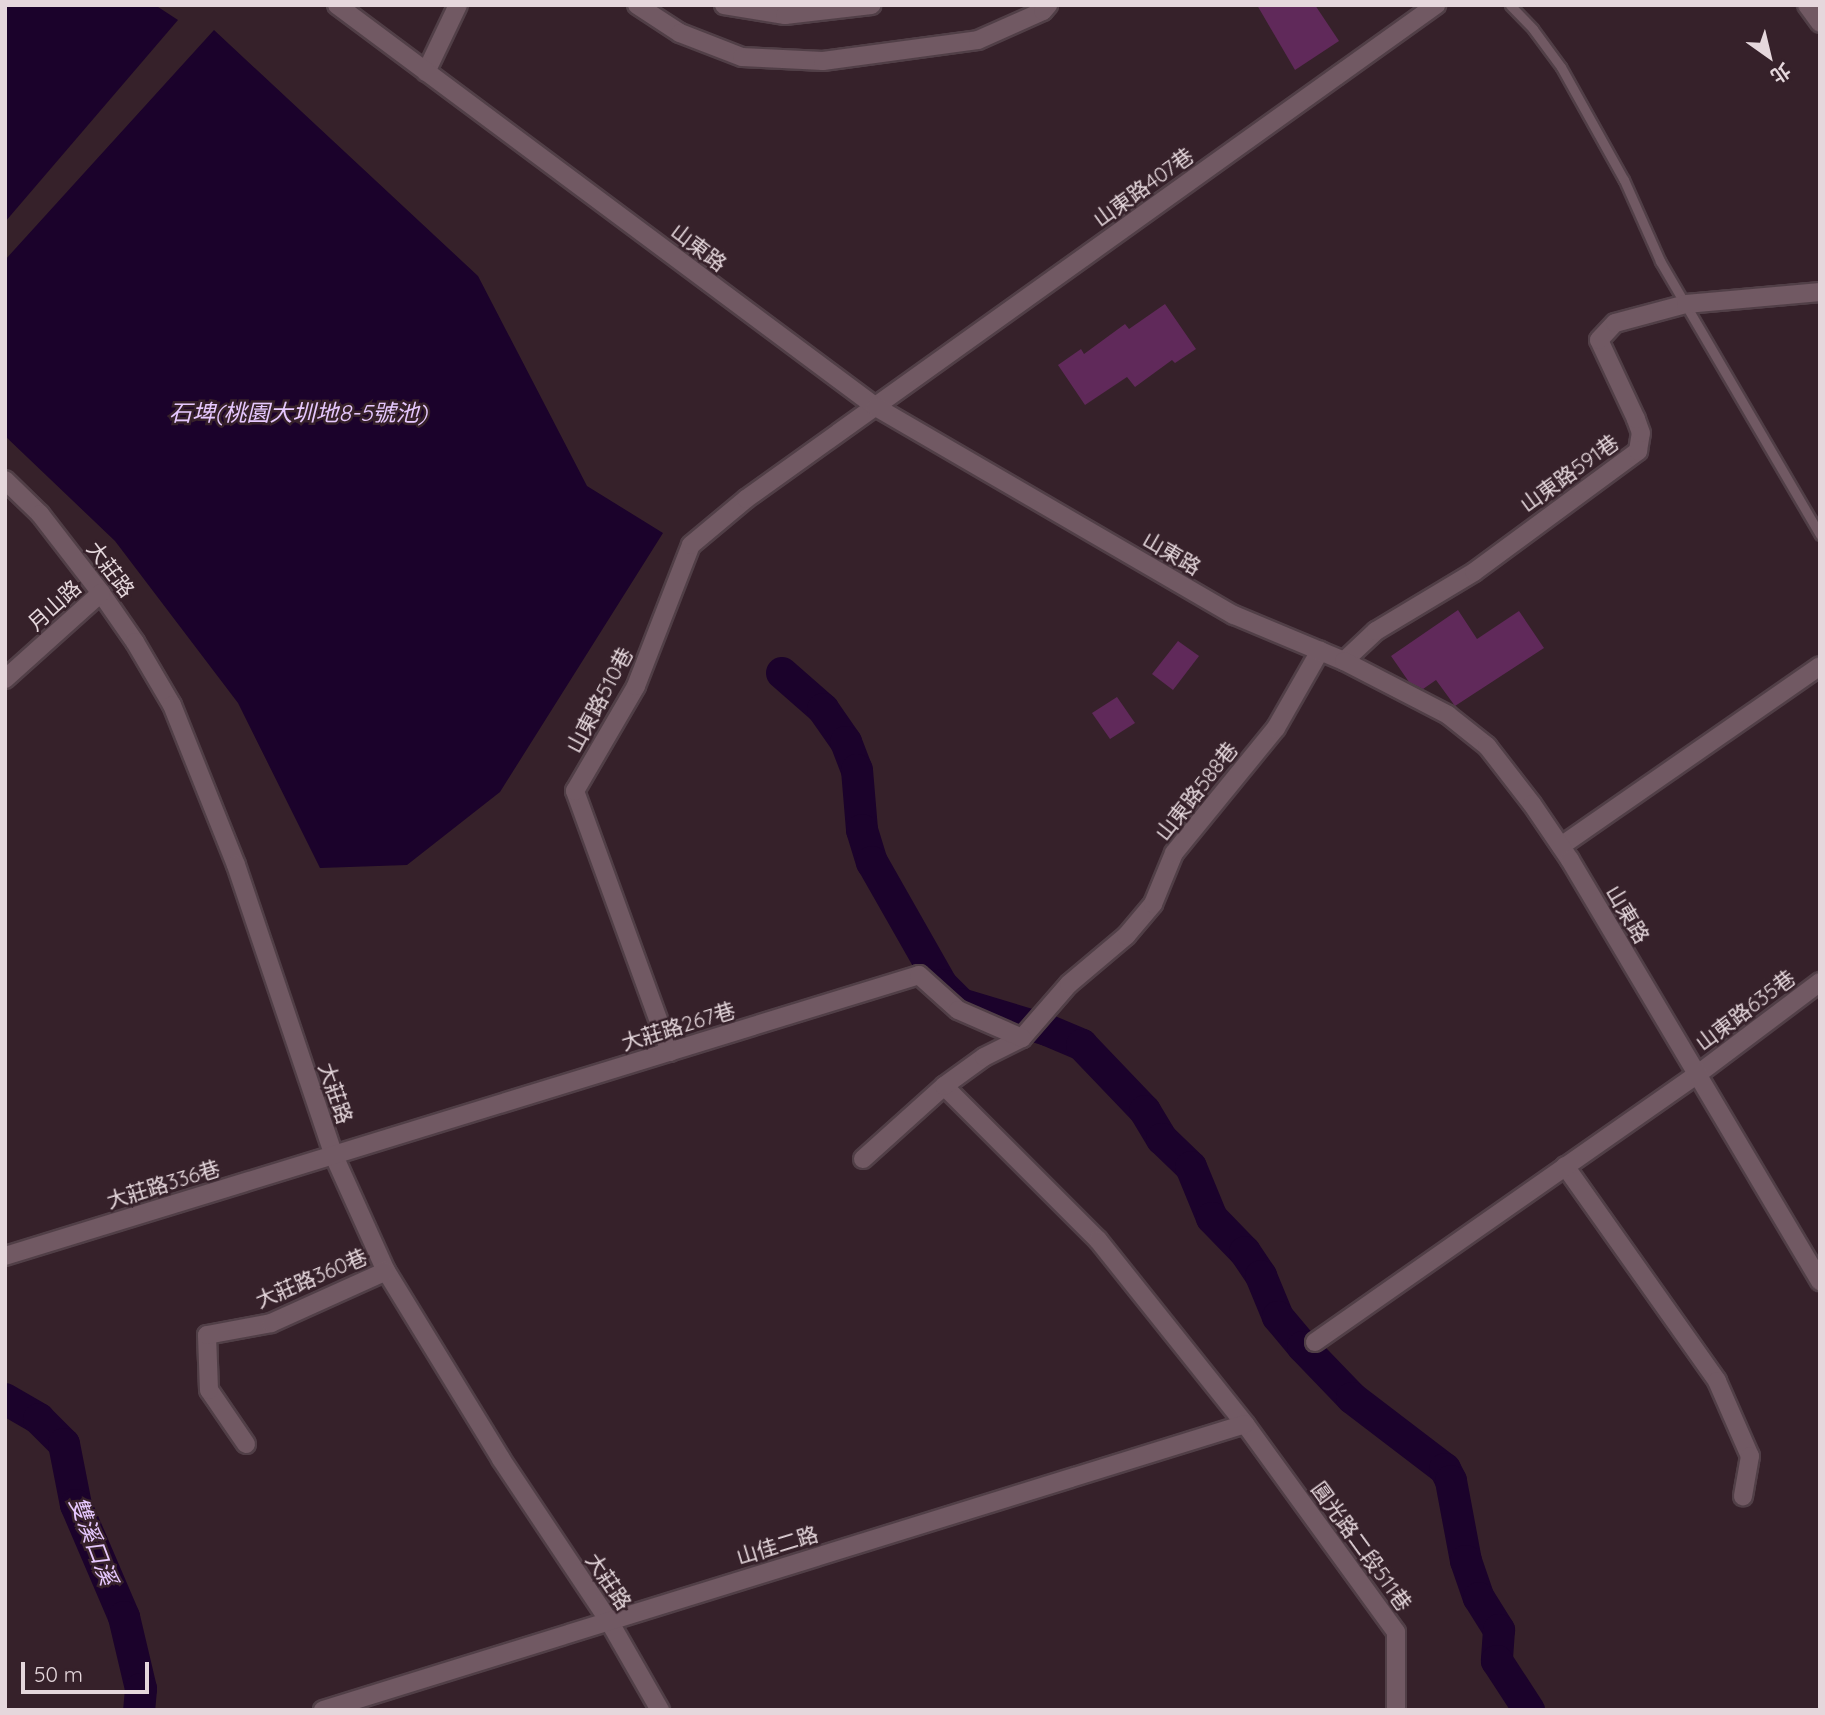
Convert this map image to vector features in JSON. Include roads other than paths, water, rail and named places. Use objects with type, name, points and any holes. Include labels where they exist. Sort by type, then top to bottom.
[{"type":"street","name":"山東路","points":[[337,5],[876,407],[1234,615],[1343,662],[1448,715],[1487,746],[1561,846],[1820,1281]]},
{"type":"street","points":[[426,72],[458,5]]},
{"type":"street","points":[[637,5],[680,33],[742,57],[823,61],[978,40],[1043,10],[1048,5]]},
{"type":"street","points":[[724,5],[785,15],[871,5]]},
{"type":"street","name":"山東路407巷","points":[[876,407],[1436,5]]},
{"type":"street","points":[[1807,5],[1820,23]]},
{"type":"street","name":"山東路591巷","points":[[1343,662],[1376,631],[1474,572],[1638,451],[1641,433],[1599,340],[1615,323],[1686,304],[1820,292]]},
{"type":"street","name":"山東路510巷","points":[[670,1052],[575,791],[636,687],[691,545],[746,499],[876,407]]},
{"type":"street","name":"大莊路","points":[[5,480],[40,514],[102,593],[172,705],[236,865],[334,1156],[386,1271],[501,1459],[609,1621],[660,1710]]},
{"type":"street","name":"月山路","points":[[5,680],[102,593]]},
{"type":"street","name":"山東路588巷","points":[[863,1159],[944,1086],[984,1057],[1022,1038],[1069,984],[1126,936],[1153,904],[1174,853],[1276,728],[1320,652]]},
{"type":"street","points":[[1561,846],[1820,666]]},
{"type":"street","name":"大莊路267巷","points":[[334,1156],[919,975],[958,1010],[1022,1038]]},
{"type":"street","name":"山東路635巷","points":[[1315,1342],[1698,1074],[1820,982]]},
{"type":"street","points":[[944,1086],[1098,1240],[1245,1424]]},
{"type":"street","name":"大莊路336巷","points":[[5,1256],[334,1156]]},
{"type":"street","points":[[1565,1166],[1717,1381],[1750,1456],[1744,1496]]},
{"type":"street","name":"大莊路360巷","points":[[246,1444],[209,1390],[207,1335],[271,1323],[386,1271]]},
{"type":"street","name":"山佳二路","points":[[323,1710],[1245,1424]]},
{"type":"street","name":"圓光路二段511巷","points":[[1245,1424],[1396,1632],[1396,1710]]},
{"type":"lane","points":[[1510,5],[1533,29],[1561,67],[1624,180],[1660,261],[1820,535]]},
{"type":"water","points":[[5,5],[155,5],[178,20],[5,222]]},
{"type":"water","name":"石埤(桃園大圳地8-5號池)","points":[[214,30],[478,276],[587,486],[663,533],[500,792],[407,865],[320,868],[238,703],[115,541],[5,436],[5,260]]},
{"type":"waterway","points":[[782,673],[823,709],[846,742],[857,770],[862,830],[872,862],[942,985],[961,1004],[1047,1030],[1082,1045],[1145,1111],[1162,1139],[1191,1167],[1212,1218],[1245,1252],[1261,1276],[1278,1317],[1303,1347],[1352,1398],[1445,1469],[1451,1481],[1466,1561],[1479,1598],[1499,1630],[1497,1661],[1529,1710]]},
{"type":"waterway","name":"雙溪口溪","points":[[5,1399],[39,1419],[64,1444],[76,1505],[124,1617],[141,1689],[139,1710]]}]
